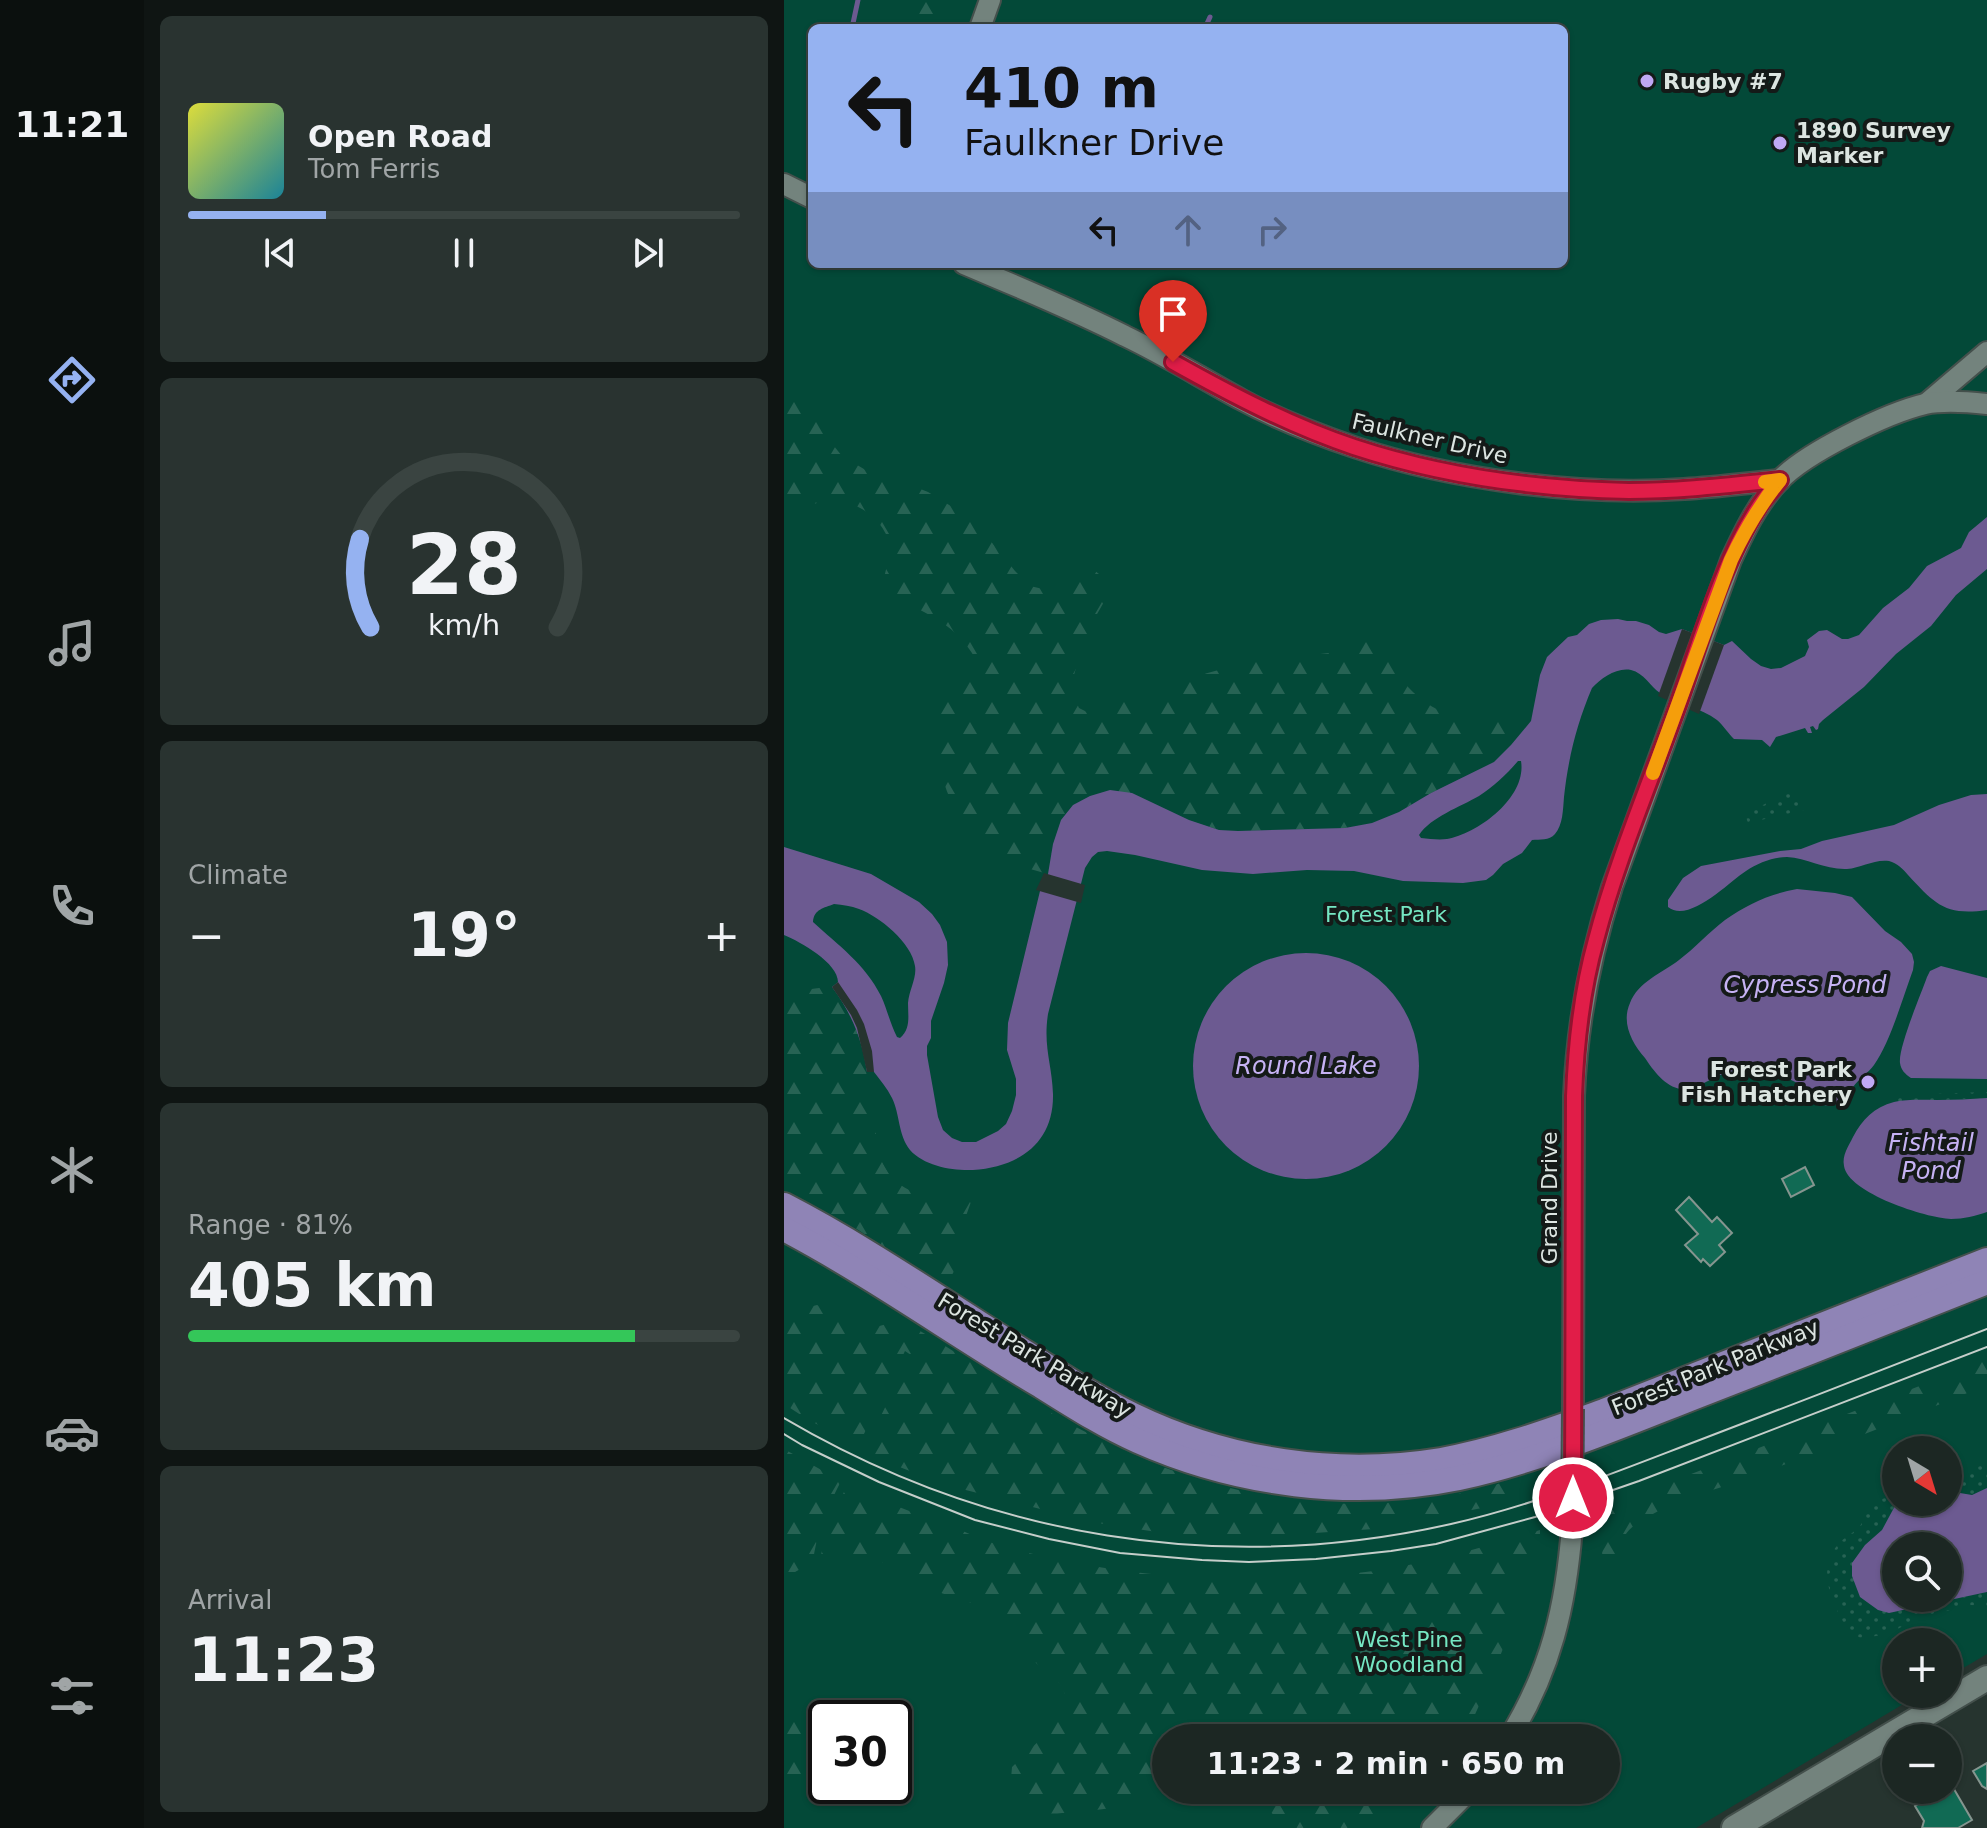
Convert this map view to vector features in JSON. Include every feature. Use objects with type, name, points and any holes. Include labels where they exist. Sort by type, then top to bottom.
[{"type":"main road","name":"Forest Park Parkway","points":[[784,1205],[868,1253],[1055,1372],[1133,1415],[1217,1447],[1301,1463],[1347,1467],[1441,1460],[1540,1434],[1987,1260]]},
{"type":"main road","name":"Forest Park Parkway","points":[[784,1229],[863,1274],[1115,1430],[1192,1463],[1258,1479],[1314,1486],[1421,1483],[1454,1479],[1518,1463],[1603,1433],[1987,1282]]},
{"type":"main road","points":[[1734,1828],[1987,1678]]},
{"type":"street","points":[[981,24],[990,0]]},
{"type":"street","points":[[784,184],[808,196]]},
{"type":"street","name":"Faulkner Drive","points":[[973,268],[1125,336],[1245,402],[1356,448],[1401,460],[1493,479],[1588,489],[1682,489],[1780,480]]},
{"type":"street","points":[[1927,403],[1987,352]]},
{"type":"street","name":"Grand Drive","points":[[1517,1724],[1529,1703],[1555,1637],[1566,1586],[1572,1527],[1575,1063],[1585,988],[1595,941],[1612,887],[1702,637],[1744,533],[1759,507],[1780,480],[1810,458],[1880,420],[1927,403],[1987,404]]},
{"type":"street","points":[[1432,1828],[1456,1804]]},
{"type":"green space","name":"Forest Park","points":[[784,0],[1987,0],[1987,1654],[1962,1669],[1962,1628],[1882,1628],[1882,1708],[1897,1708],[1696,1828],[784,1828]]},
{"type":"green space","points":[[924,0],[965,0],[956,24],[915,24]]},
{"type":"green space","points":[[784,373],[806,391],[822,429],[842,456],[874,475],[898,480],[928,492],[954,508],[985,534],[1030,586],[1043,589],[1055,586],[1062,576],[1076,567],[1090,567],[1099,574],[1107,584],[1108,595],[1083,643],[1070,689],[1079,708],[1091,714],[1102,707],[1128,699],[1154,696],[1204,674],[1244,663],[1337,652],[1366,642],[1384,647],[1401,679],[1438,710],[1471,718],[1512,715],[1519,718],[1525,730],[1494,763],[1372,823],[1345,828],[1219,830],[1189,820],[1155,803],[1110,790],[1073,805],[1053,844],[1048,874],[1007,860],[987,848],[964,824],[943,781],[937,749],[936,704],[944,691],[973,675],[977,661],[972,653],[948,627],[924,612],[894,600],[887,592],[884,581],[890,545],[881,525],[865,511],[845,502],[818,502],[797,515],[784,528]]},
{"type":"green space","points":[[1791,791],[1804,810],[1748,823],[1745,814]]},
{"type":"green space","points":[[832,987],[851,1015],[862,1045],[879,1153],[886,1168],[904,1187],[916,1192],[972,1199],[950,1261],[957,1265],[946,1287],[846,1222],[784,1189],[784,999],[807,990]]},
{"type":"green space","points":[[1987,1092],[1987,1098],[1894,1102],[1903,1095]]},
{"type":"green space","points":[[784,1302],[797,1310],[817,1305],[833,1311],[857,1330],[902,1321],[1032,1402],[1098,1438],[1145,1460],[1242,1491],[1292,1500],[1342,1504],[1394,1503],[1471,1491],[1540,1470],[1540,1491],[1482,1508],[1374,1529],[1253,1537],[1170,1534],[1091,1522],[946,1485],[897,1466],[865,1448],[911,1355],[905,1351],[858,1446],[784,1404]]},
{"type":"green space","points":[[1987,1360],[1987,1385],[1816,1453],[1664,1508],[1629,1530],[1618,1554],[1609,1564],[1602,1564],[1603,1508]]},
{"type":"green space","points":[[784,1449],[841,1481],[820,1530],[813,1562],[795,1572],[784,1572]]},
{"type":"green space","points":[[1987,1464],[1987,1488],[1972,1495],[1962,1493],[1962,1471]]},
{"type":"green space","name":"West Pine Woodland","points":[[847,1485],[1000,1545],[1053,1559],[1153,1574],[1256,1579],[1356,1573],[1438,1559],[1540,1530],[1540,1559],[1515,1566],[1503,1577],[1509,1633],[1470,1724],[1152,1724],[1152,1784],[1141,1798],[1130,1805],[1113,1808],[1046,1814],[1028,1807],[1010,1792],[1012,1767],[1049,1731],[1068,1703],[1055,1678],[1029,1656],[1003,1622],[981,1607],[924,1586],[876,1560],[863,1557],[820,1560],[825,1536]]},
{"type":"green space","points":[[1882,1499],[1882,1516],[1890,1516],[1882,1530],[1882,1612],[1942,1612],[1918,1618],[1899,1628],[1882,1628],[1882,1635],[1864,1638],[1852,1636],[1840,1616],[1830,1592],[1827,1568],[1838,1544],[1860,1526],[1871,1503]]},
{"type":"green space","points":[[1987,1592],[1987,1606],[1962,1607],[1962,1597]]},
{"type":"green space","points":[[784,1698],[805,1726],[807,1753],[800,1787],[784,1803]]},
{"type":"green space","points":[[1263,1804],[1399,1804],[1370,1825],[1352,1828],[1290,1828]]},
{"type":"water","points":[[1987,517],[1987,569],[1956,595],[1931,626],[1823,720],[1818,729],[1810,727],[1812,733],[1805,728],[1776,737],[1770,747],[1762,740],[1734,739],[1717,720],[1660,693],[1636,672],[1620,670],[1605,677],[1592,688],[1578,728],[1558,830],[1550,838],[1532,840],[1522,853],[1503,864],[1486,880],[1463,883],[1403,881],[1354,871],[1253,874],[1202,870],[1135,855],[1098,852],[1085,868],[1048,1014],[1052,1111],[1040,1139],[1019,1158],[1005,1164],[957,1170],[931,1164],[910,1150],[903,1138],[890,1094],[874,1072],[867,1072],[855,1027],[832,987],[838,982],[832,968],[817,954],[784,935],[784,847],[871,874],[919,902],[932,914],[947,942],[948,965],[931,1021],[931,1038],[927,1046],[938,1117],[943,1130],[952,1138],[976,1142],[998,1131],[1006,1124],[1012,1111],[1016,1079],[1007,1050],[1008,1023],[1040,891],[1048,874],[1053,844],[1061,820],[1073,805],[1110,790],[1132,793],[1189,820],[1219,830],[1345,828],[1372,823],[1494,762],[1531,721],[1540,675],[1547,657],[1568,637],[1577,635],[1589,624],[1618,619],[1649,625],[1666,634],[1682,629],[1724,645],[1732,641],[1761,666],[1781,668],[1805,656],[1809,647],[1807,640],[1819,631],[1827,630],[1842,639],[1859,635],[1883,608],[1909,588],[1927,566],[1961,548],[1969,532]],"holes":[[[1521,761],[1521,774],[1516,788],[1509,800],[1486,821],[1447,839],[1421,838],[1419,835],[1431,823],[1484,792]],[[834,904],[856,908],[876,918],[901,940],[913,957],[915,971],[908,1022],[900,1038],[867,974],[813,922],[817,912]]]},
{"type":"water","points":[[1987,794],[1987,910],[1961,911],[1942,906],[1900,866],[1889,861],[1839,869],[1787,857],[1756,865],[1697,906],[1677,911],[1668,907],[1668,900],[1683,878],[1701,866],[1801,849],[1822,841],[1894,825],[1971,795]]},
{"type":"water","name":"Cypress Pond","points":[[1797,889],[1852,897],[1912,954],[1913,970],[1880,1056],[1841,1101],[1829,1106],[1819,1103],[1794,1081],[1757,1072],[1727,1073],[1686,1089],[1670,1085],[1652,1068],[1629,1032],[1628,1010],[1634,996],[1734,914],[1768,897]]},
{"type":"water","name":"Round Lake","points":[[1306,953],[1328,955],[1349,962],[1369,972],[1386,986],[1400,1003],[1410,1023],[1417,1044],[1417,1088],[1410,1109],[1400,1129],[1386,1146],[1369,1160],[1349,1170],[1328,1177],[1306,1179],[1284,1177],[1263,1170],[1243,1160],[1226,1146],[1212,1129],[1202,1109],[1195,1088],[1193,1066],[1195,1044],[1202,1023],[1212,1003],[1226,986],[1243,972],[1263,962],[1284,955]]},
{"type":"water","points":[[1941,966],[1987,978],[1987,1079],[1911,1078],[1901,1068],[1900,1056],[1910,1021],[1927,977],[1930,971]]},
{"type":"water","name":"Fishtail Pond","points":[[1987,1098],[1987,1212],[1956,1219],[1939,1218],[1890,1202],[1859,1186],[1849,1176],[1844,1166],[1847,1148],[1865,1120],[1880,1107],[1905,1100]]},
{"type":"water","points":[[1987,1488],[1987,1592],[1962,1597],[1962,1532],[1882,1532],[1882,1611],[1860,1597],[1852,1576],[1852,1563],[1865,1545],[1882,1530],[1890,1516],[1962,1516],[1962,1493],[1972,1495]]},
{"type":"pier","points":[[1682,629],[1724,645],[1699,714],[1658,696]]},
{"type":"pier","points":[[1044,873],[1085,885],[1081,903],[1036,890]]},
{"type":"pier","points":[[838,982],[864,1024],[874,1072],[867,1072],[857,1028],[832,987]]},
{"type":"building","points":[[1805,1167],[1814,1185],[1791,1197],[1782,1179]]},
{"type":"building","points":[[1689,1197],[1712,1222],[1717,1217],[1732,1233],[1719,1245],[1725,1252],[1710,1266],[1703,1259],[1701,1262],[1685,1245],[1698,1234],[1676,1210]]},
{"type":"building","points":[[1987,1763],[1987,1789],[1973,1771]]},
{"type":"building","points":[[1962,1803],[1972,1820],[1958,1828],[1922,1828],[1924,1821],[1915,1806]]},
{"type":"waterway","points":[[853,24],[858,0]]},
{"type":"waterway","points":[[1207,24],[1210,17]]},
{"type":"tram line","points":[[784,1418],[862,1459],[942,1492],[1024,1518],[1107,1536],[1192,1545],[1278,1546],[1364,1539],[1451,1524],[1544,1498],[1987,1329]]},
{"type":"tram line","points":[[784,1434],[879,1482],[975,1520],[1049,1539],[1120,1553],[1202,1560],[1249,1562],[1316,1559],[1436,1544],[1535,1517],[1639,1481],[1987,1347]]},
{"type":"slow traffic","points":[[1653,773],[1731,560],[1759,507],[1780,480],[1765,482]]},
{"type":"place","name":"Rugby #7","points":[[1647,81]]},
{"type":"place","name":"1890 Survey Marker","points":[[1780,143]]},
{"type":"place","name":"Forest Park Fish Hatchery","points":[[1868,1082]]},
{"type":"route","points":[[1173,362],[1245,402],[1318,433],[1356,448],[1448,471],[1542,486],[1631,491],[1780,480],[1759,507],[1731,560],[1612,887],[1595,941],[1585,988],[1574,1096],[1573,1498]]}]
